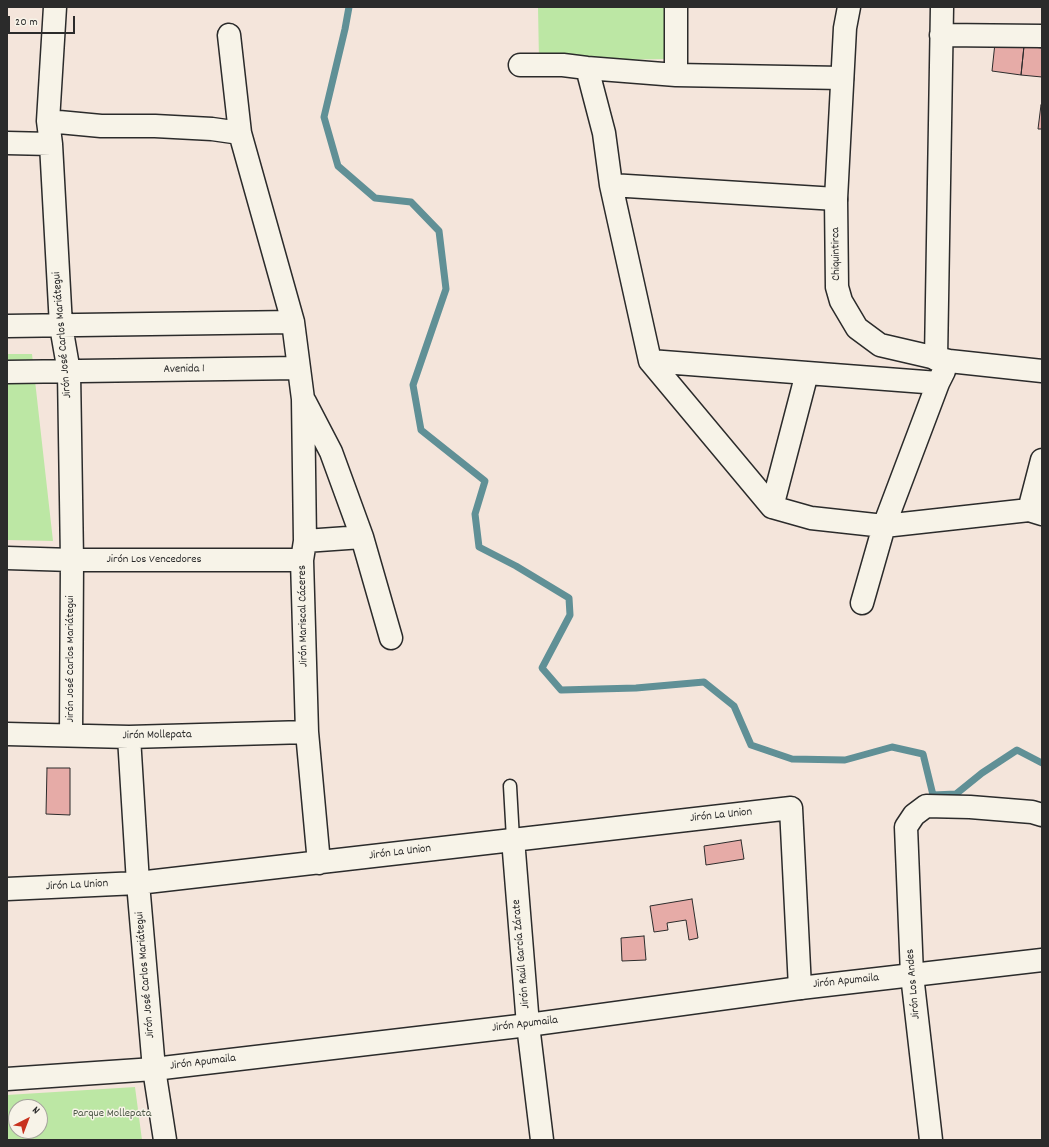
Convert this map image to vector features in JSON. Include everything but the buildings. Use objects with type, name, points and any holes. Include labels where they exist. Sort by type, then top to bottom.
[{"type":"street","name":"Jirón José Carlos Mariátegui","points":[[55,7],[48,121],[51,144],[61,326],[69,372],[72,560],[71,735]]},
{"type":"street","points":[[676,7],[676,75]]},
{"type":"street","name":"Chiquintirca","points":[[849,7],[845,28],[836,198],[837,287],[841,301],[857,328],[880,345],[943,360],[1042,371]]},
{"type":"street","points":[[862,603],[884,526],[938,383],[943,360],[942,7]]},
{"type":"street","name":"Jirón Mariscal Cáceres","points":[[229,35],[240,133],[293,322],[303,399],[303,550],[307,732],[319,863]]},
{"type":"street","points":[[941,35],[1042,36]]},
{"type":"street","points":[[520,65],[563,65],[676,75],[842,78]]},
{"type":"street","points":[[587,68],[604,133],[611,185],[650,361],[772,507],[811,518],[884,526],[1036,512],[1042,460]]},
{"type":"street","points":[[48,121],[101,126],[156,126],[212,129],[240,133]]},
{"type":"street","points":[[7,143],[51,144]]},
{"type":"street","points":[[611,185],[836,198]]},
{"type":"street","points":[[7,326],[293,322]]},
{"type":"street","points":[[650,361],[938,383]]},
{"type":"street","name":"Avenida 1","points":[[7,372],[298,368]]},
{"type":"street","points":[[772,507],[807,373]]},
{"type":"street","points":[[303,399],[331,452],[362,537],[391,638]]},
{"type":"street","name":"Jirón Los Vencedores","points":[[7,558],[72,560],[303,550],[362,537]]},
{"type":"street","name":"Jirón Mollepata","points":[[7,734],[129,737],[307,732]]},
{"type":"street","name":"Jirón José Carlos Mariátegui","points":[[129,737],[138,883],[154,1069],[165,1140]]},
{"type":"street","name":"Jirón Los Andes","points":[[931,1140],[912,975],[906,827],[914,815],[926,806],[970,807],[1032,812],[1042,815]]},
{"type":"street","name":"Jirón La Union","points":[[7,889],[138,883],[791,808],[800,988]]},
{"type":"street","name":"Jirón Raúl García Zárate","points":[[513,839],[528,1025],[542,1140]]},
{"type":"street","name":"Jirón Apumaila","points":[[7,1079],[154,1069],[528,1025],[800,988],[1042,960]]},
{"type":"lane","points":[[510,786],[513,839]]},
{"type":"green space","points":[[538,7],[668,7],[669,59],[539,61]]},
{"type":"green space","points":[[7,354],[32,354],[53,541],[7,540]]},
{"type":"green space","name":"Parque Mollepata","points":[[135,1087],[142,1140],[7,1140],[7,1095]]},
{"type":"waterway","points":[[349,7],[324,117],[338,166],[375,198],[411,202],[439,231],[446,289],[413,385],[421,430],[485,481],[475,514],[479,547],[516,566],[569,598],[570,615],[542,668],[561,690],[636,688],[704,682],[734,706],[751,745],[792,759],[845,760],[892,747],[923,754],[933,795],[956,794],[982,773],[1017,750],[1042,763]]}]
